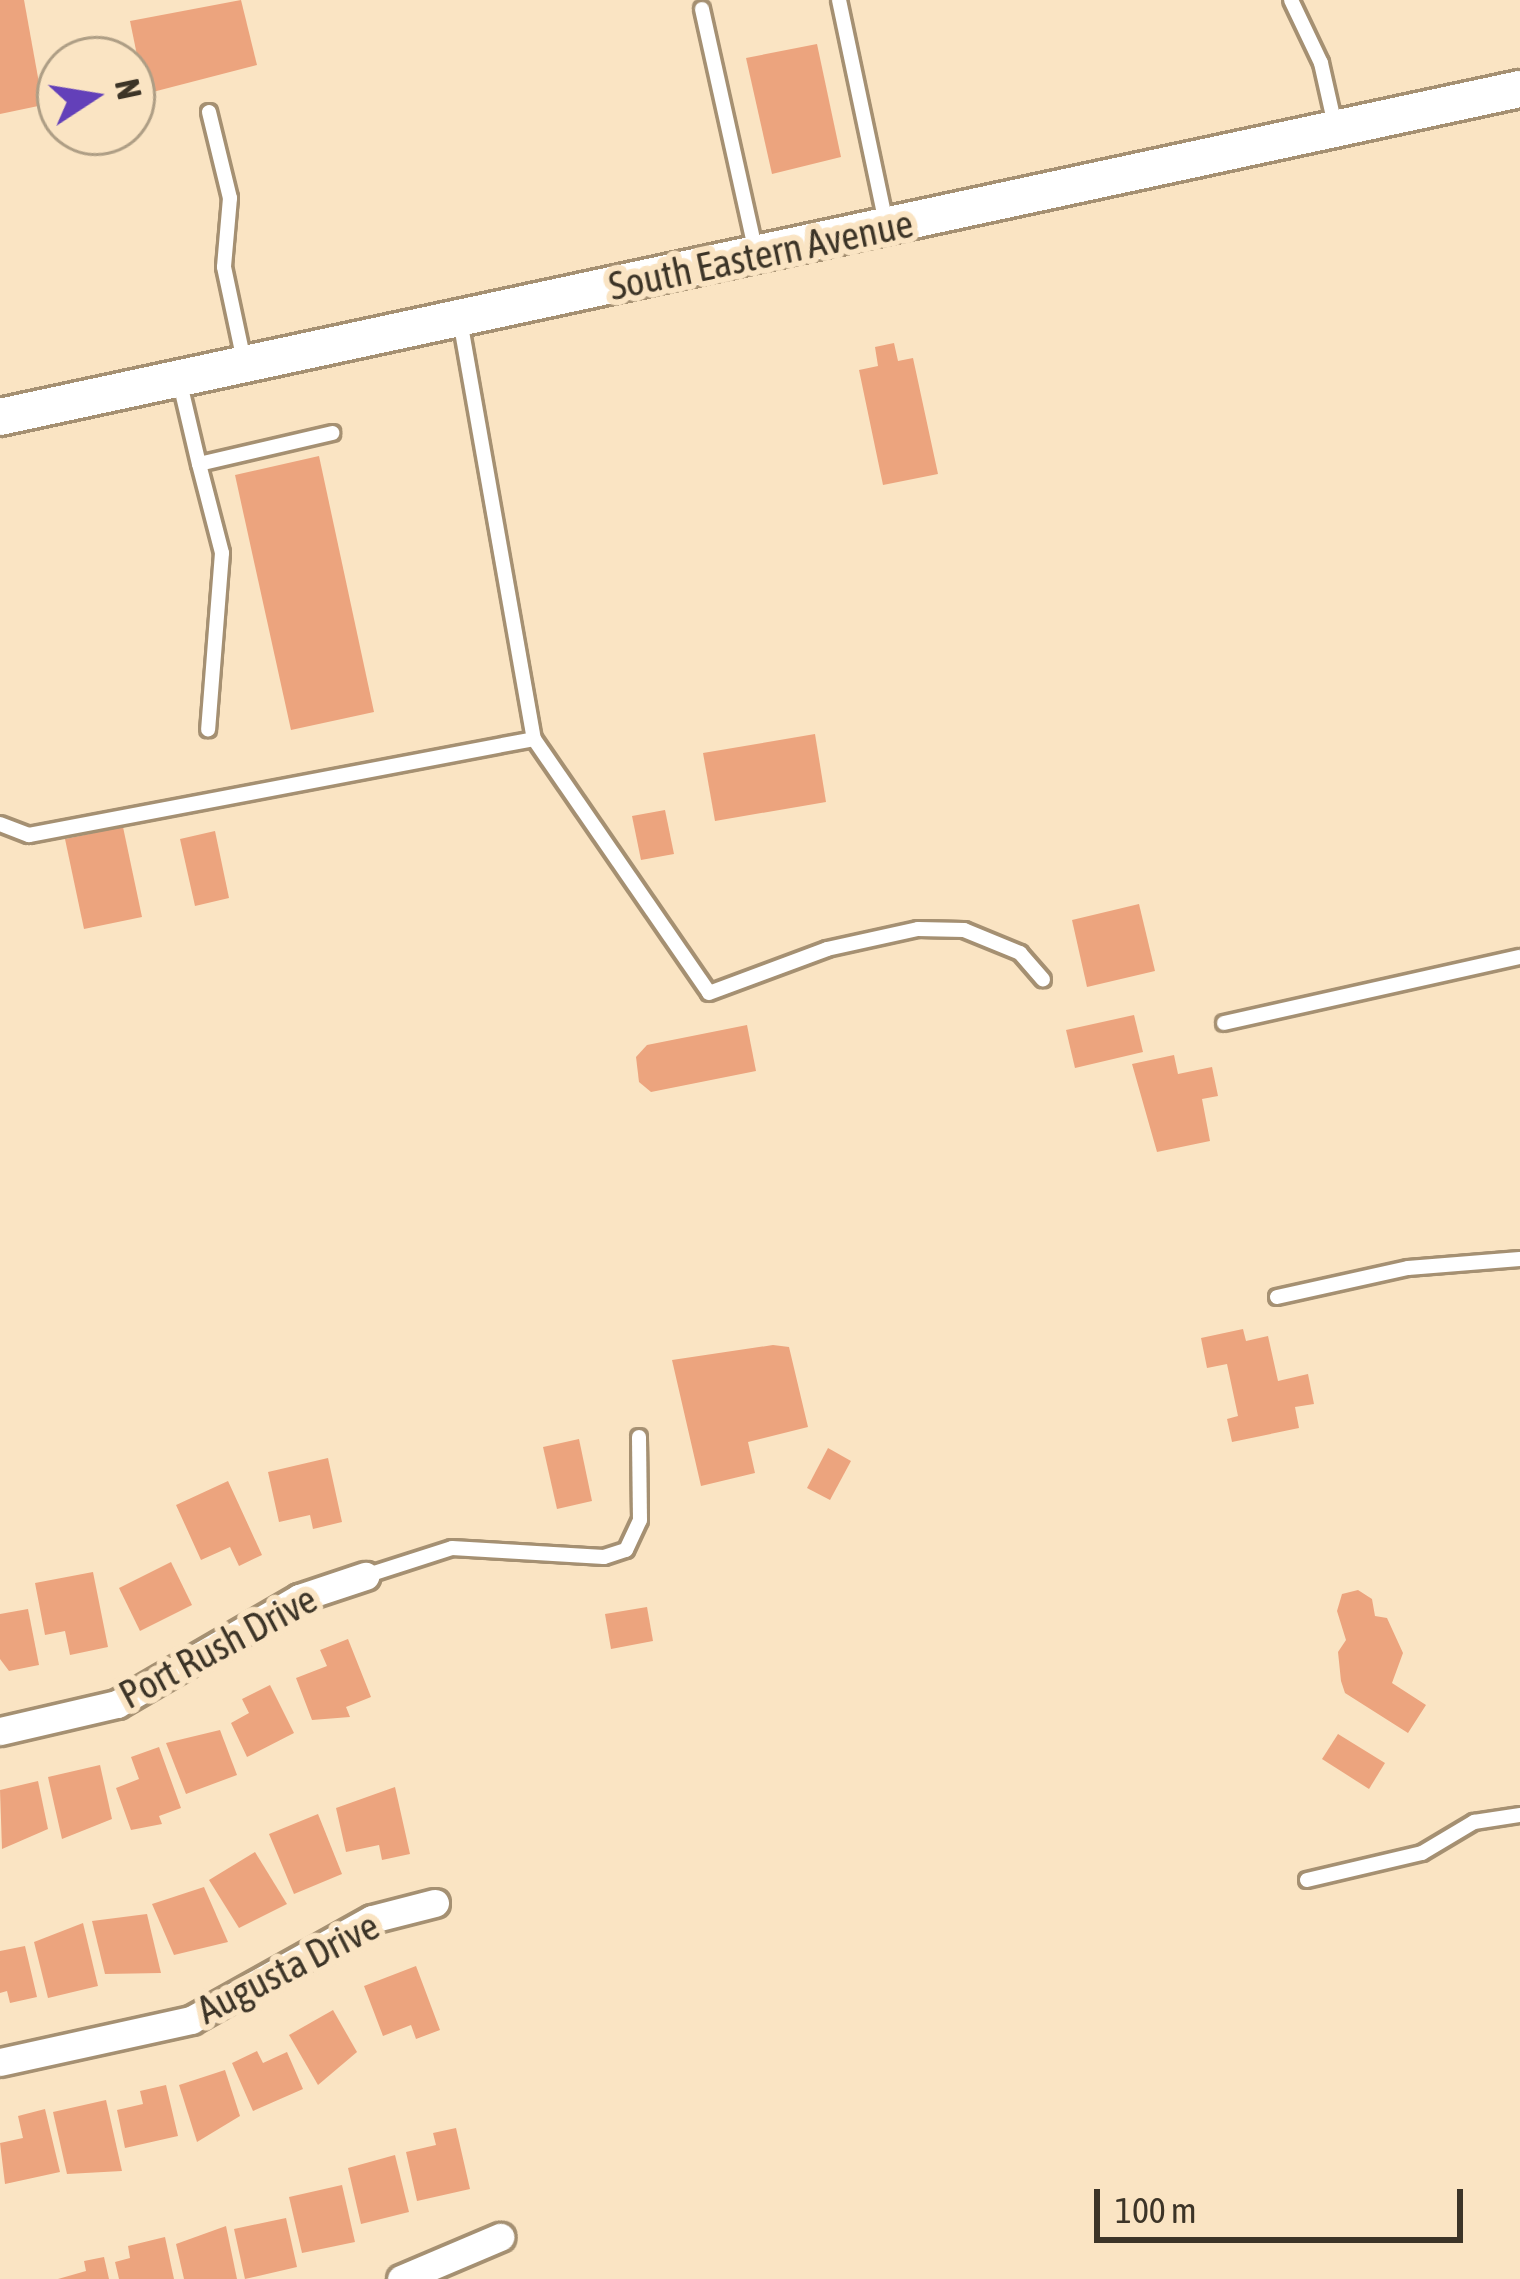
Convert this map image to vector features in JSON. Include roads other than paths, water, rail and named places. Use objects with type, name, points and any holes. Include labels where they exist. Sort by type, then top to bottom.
[{"type":"street","name":"South Eastern Avenue","points":[[0,417],[1520,88]]},
{"type":"street","name":"Port Rush Drive","points":[[0,1731],[117,1704],[299,1598],[365,1576]]},
{"type":"street","name":"Augusta Drive","points":[[0,2062],[190,2020],[372,1919],[435,1903]]},
{"type":"street","points":[[401,2279],[500,2236]]},
{"type":"lane","points":[[839,0],[887,228]]},
{"type":"lane","points":[[1291,0],[1321,63],[1336,130]]},
{"type":"lane","points":[[702,10],[757,256]]},
{"type":"lane","points":[[209,112],[230,198],[224,267],[245,366]]},
{"type":"lane","points":[[460,320],[534,739],[709,993],[826,949],[918,929],[964,929],[1020,953],[1043,979]]},
{"type":"lane","points":[[179,379],[222,553],[208,729]]},
{"type":"lane","points":[[199,464],[332,433]]},
{"type":"lane","points":[[0,824],[29,835],[534,739]]},
{"type":"lane","points":[[1224,1023],[1520,957]]},
{"type":"lane","points":[[1277,1297],[1448,1262],[1520,1259]]},
{"type":"lane","points":[[365,1576],[452,1548],[604,1557],[626,1550],[640,1520],[639,1437]]},
{"type":"lane","points":[[1307,1880],[1422,1853],[1474,1822],[1520,1815]]}]
